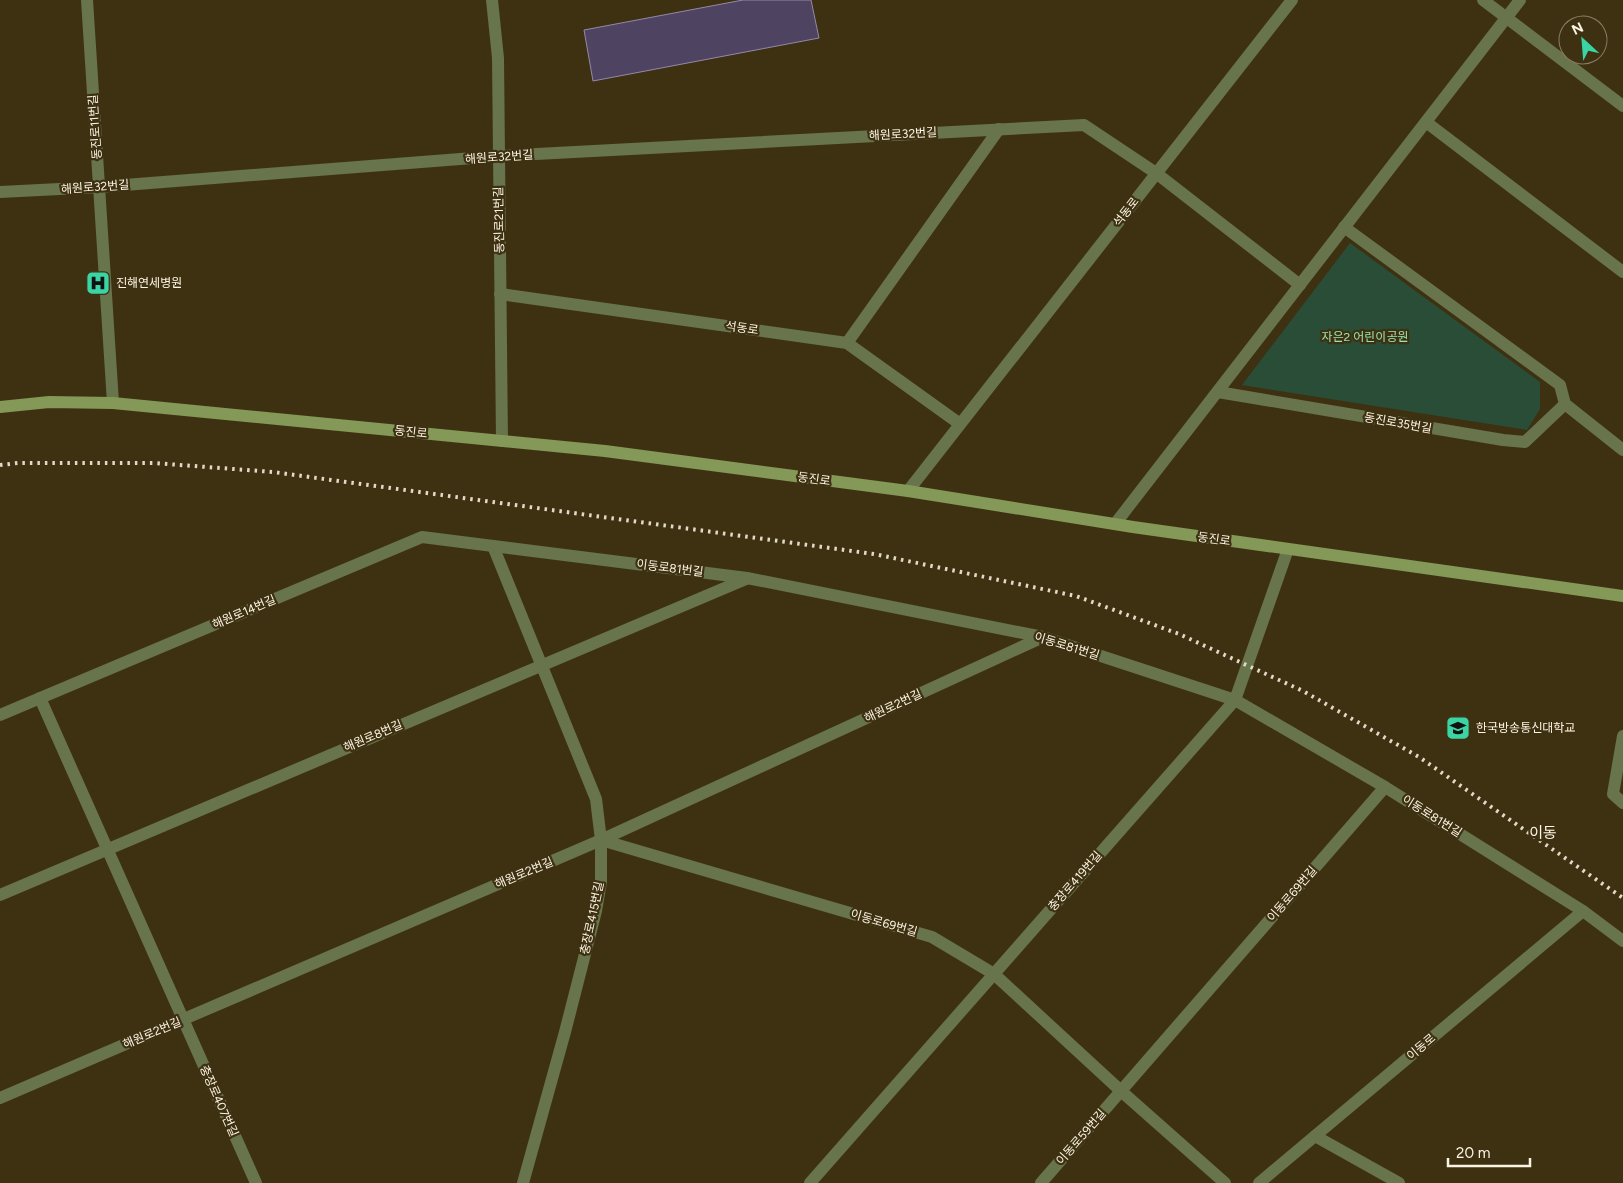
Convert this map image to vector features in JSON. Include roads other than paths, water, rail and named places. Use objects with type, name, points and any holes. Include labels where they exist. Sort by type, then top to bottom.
[{"type":"main road","name":"동진로","points":[[0,407],[49,402],[112,404],[605,451],[908,491],[1115,524],[1623,596]]},
{"type":"street","name":"동진로11번길","points":[[87,0],[112,404]]},
{"type":"street","name":"동진로21번길","points":[[492,0],[498,58],[502,441]]},
{"type":"street","name":"석동로","points":[[908,491],[1292,0]]},
{"type":"street","points":[[1483,0],[1623,106]]},
{"type":"street","points":[[1115,524],[1520,0]]},
{"type":"street","points":[[1426,122],[1623,272]]},
{"type":"street","name":"해원로32번길","points":[[0,192],[99,187],[499,156],[1084,125],[1156,174],[1300,285]]},
{"type":"street","points":[[847,343],[999,129]]},
{"type":"street","points":[[1344,227],[1560,385],[1565,404],[1623,450]]},
{"type":"street","name":"석동로","points":[[500,294],[847,343],[960,424]]},
{"type":"street","name":"동진로35번길","points":[[1218,392],[1503,440],[1525,442],[1565,404]]},
{"type":"street","name":"해원로14번길","points":[[0,715],[422,537],[493,546]]},
{"type":"street","name":"이동로81번길","points":[[493,546],[747,578],[1043,637],[1234,700],[1386,787],[1583,911],[1623,942]]},
{"type":"street","name":"충장로415번길","points":[[493,546],[596,799],[601,840],[601,882],[596,911],[523,1183]]},
{"type":"street","name":"충장로419번길","points":[[810,1183],[1234,700],[1288,549]]},
{"type":"street","name":"해원로8번길","points":[[0,895],[747,578]]},
{"type":"street","name":"해원로2번길","points":[[0,1098],[601,840],[1043,637]]},
{"type":"street","name":"충장로407번길","points":[[40,698],[256,1183]]},
{"type":"street","points":[[1623,736],[1612,794],[1623,803]]},
{"type":"street","name":"이동로69번길","points":[[1120,1091],[1386,787]]},
{"type":"street","name":"이동로69번길","points":[[601,840],[932,937],[994,974],[1120,1091],[1225,1183]]},
{"type":"street","name":"이동로","points":[[1259,1183],[1583,911]]},
{"type":"street","name":"이동로59번길","points":[[1041,1183],[1120,1091]]},
{"type":"street","points":[[1315,1136],[1399,1183]]},
{"type":"railway","points":[[0,465],[18,463],[154,463],[273,472],[874,554],[1076,596],[1179,634],[1303,691],[1419,757],[1623,898]]},
{"type":"place","name":"진해연세병원","points":[[98,283]]},
{"type":"place","name":"한국방송통신대학교","points":[[1458,728]]},
{"type":"district","name":"이동","points":[[1543,833]]},
{"type":"park label","name":"자은2 어린이공원","points":[[1365,337]]}]
